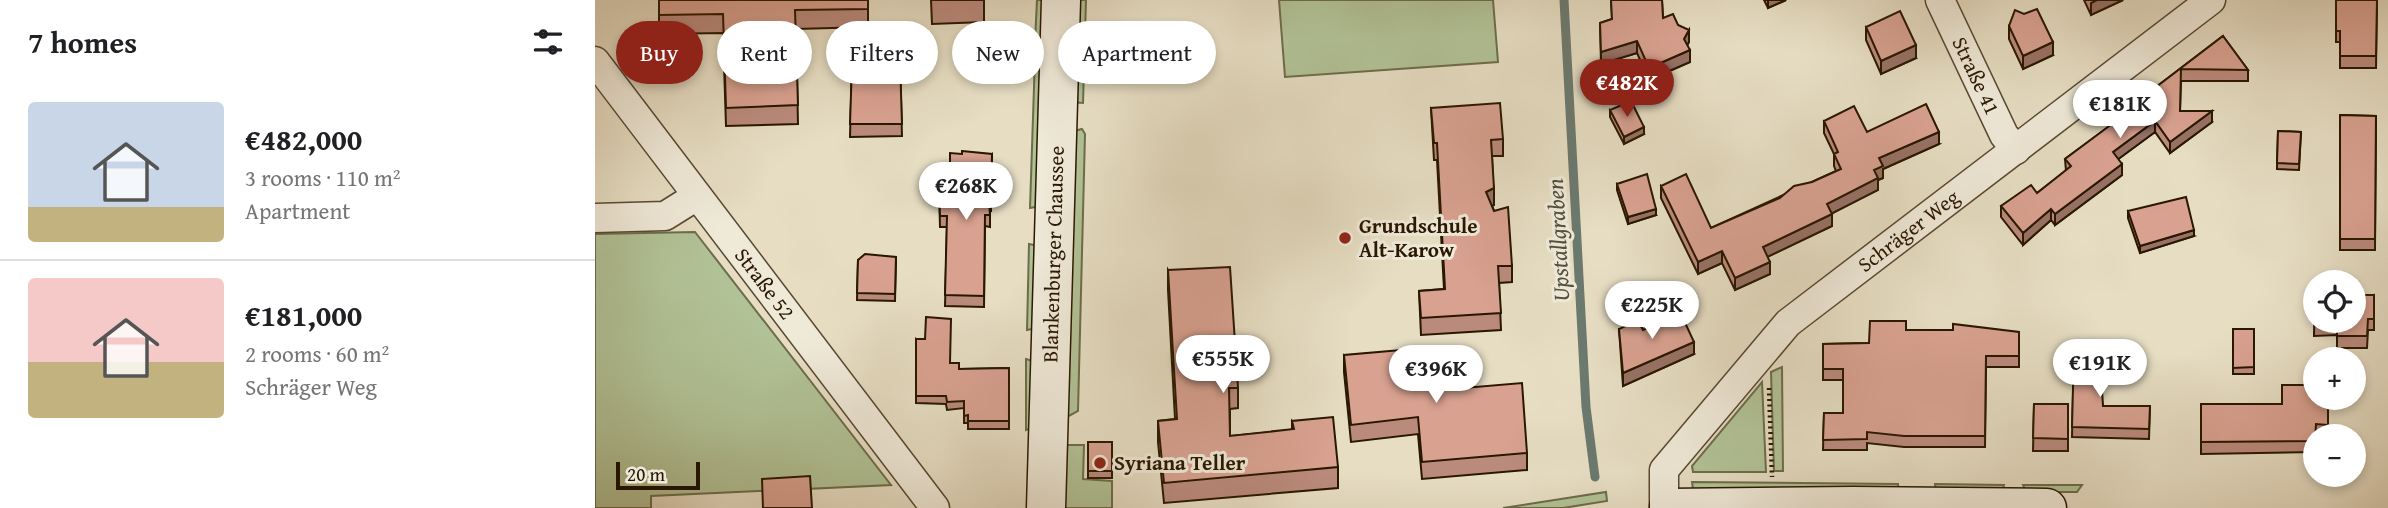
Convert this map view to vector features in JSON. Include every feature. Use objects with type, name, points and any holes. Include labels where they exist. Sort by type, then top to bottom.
[{"type":"main road","name":"Blankenburger Chaussee","points":[[1046,508],[1061,0]]},
{"type":"main road","points":[[1666,508],[2047,508]]},
{"type":"street","name":"Straße 41","points":[[1940,0],[2004,135],[2015,150]]},
{"type":"street","name":"Schräger Weg","points":[[1666,508],[1664,470],[1761,353],[1789,324],[2211,0]]},
{"type":"street","name":"Straße 52","points":[[595,61],[935,508]]},
{"type":"street","points":[[595,218],[665,216],[697,196]]},
{"type":"path","points":[[1761,353],[1768,369],[1772,478]]},
{"type":"green space","points":[[1037,0],[1047,0],[1046,39],[1044,21],[1036,21]]},
{"type":"green space","points":[[1074,0],[1086,0],[1085,21],[1073,21]]},
{"type":"green space","points":[[1279,0],[1493,0],[1498,62],[1285,77]]},
{"type":"green space","points":[[1044,60],[1045,60],[1041,206],[1030,208],[1034,84],[1044,84]]},
{"type":"green space","points":[[1072,84],[1084,84],[1083,103],[1071,102]]},
{"type":"green space","points":[[1082,129],[1085,134],[1078,411],[1067,417],[1070,132]]},
{"type":"green space","points":[[695,232],[891,485],[651,496],[651,508],[595,508],[595,234]]},
{"type":"green space","points":[[1029,244],[1039,246],[1037,328],[1027,330]]},
{"type":"green space","points":[[1026,359],[1036,362],[1034,427],[1026,430]]},
{"type":"green space","points":[[1782,367],[1783,471],[1774,471],[1771,372]]},
{"type":"green space","points":[[1762,382],[1766,472],[1693,472],[1692,466]]},
{"type":"green space","points":[[1067,445],[1084,445],[1083,479],[1112,481],[1112,508],[1058,508],[1060,449]]},
{"type":"green space","points":[[1692,482],[1898,484],[1898,491],[1693,489]]},
{"type":"green space","points":[[1935,484],[2004,485],[2002,492],[1936,491]]},
{"type":"green space","points":[[2023,485],[2082,485],[2077,492],[2026,492]]},
{"type":"green space","points":[[1606,492],[1607,501],[1563,508],[1503,508]]},
{"type":"building","points":[[659,0],[868,0],[868,9],[795,10],[795,21],[723,21],[723,14],[659,15]]},
{"type":"building","points":[[1611,0],[1662,0],[1663,18],[1673,14],[1678,25],[1689,30],[1684,39],[1690,50],[1649,68],[1637,41],[1601,52],[1600,23],[1612,19]]},
{"type":"building","points":[[2336,0],[2377,0],[2376,56],[2340,56],[2340,31],[2336,31]]},
{"type":"building","points":[[2037,9],[2053,42],[2023,56],[2009,26],[2015,10],[2024,14]]},
{"type":"building","points":[[1900,11],[1916,45],[1881,61],[1866,27]]},
{"type":"building","points":[[2223,36],[2248,70],[2181,69],[2180,111],[2212,111],[2170,142],[2155,121],[2113,152],[2122,164],[2055,214],[2051,209],[2023,233],[2001,206],[2031,185],[2037,193],[2071,166],[2065,159]]},
{"type":"building","points":[[725,84],[797,84],[798,105],[726,108]]},
{"type":"building","points":[[851,84],[901,84],[902,124],[850,124]]},
{"type":"building","points":[[1631,101],[1644,127],[1624,137],[1610,110]]},
{"type":"building","points":[[1500,103],[1503,139],[1491,140],[1494,188],[1486,192],[1494,211],[1508,207],[1512,266],[1498,266],[1501,313],[1421,318],[1419,291],[1445,289],[1437,143],[1434,143],[1431,108]]},
{"type":"building","points":[[1926,104],[1939,132],[1879,158],[1883,166],[1874,170],[1878,178],[1827,204],[1832,214],[1763,247],[1770,262],[1735,278],[1722,251],[1698,262],[1661,186],[1686,174],[1711,228],[1780,198],[1794,186],[1812,182],[1841,169],[1834,154],[1838,152],[1824,121],[1854,106],[1867,132]]},
{"type":"building","points":[[2340,115],[2376,116],[2375,239],[2340,239]]},
{"type":"building","points":[[2278,131],[2301,132],[2299,164],[2277,163]]},
{"type":"building","points":[[962,151],[992,154],[990,215],[985,215],[984,296],[945,295],[947,216],[940,216],[939,187],[950,187],[950,153],[962,154]]},
{"type":"building","points":[[1647,174],[1656,209],[1628,217],[1617,184]]},
{"type":"building","points":[[2186,197],[2194,230],[2140,246],[2128,211]]},
{"type":"building","points":[[865,254],[896,257],[895,294],[857,293],[858,260]]},
{"type":"building","points":[[1230,267],[1238,388],[1229,388],[1230,436],[1294,429],[1292,421],[1333,417],[1338,467],[1164,483],[1158,421],[1177,419],[1168,270]]},
{"type":"building","points":[[2366,295],[2374,295],[2374,319],[2368,319],[2367,336],[2337,336],[2337,333],[2366,333]]},
{"type":"building","points":[[1681,314],[1694,342],[1623,373],[1619,329],[1638,320],[1643,330]]},
{"type":"building","points":[[926,317],[951,319],[950,363],[959,363],[959,369],[1009,368],[1009,421],[968,421],[968,415],[964,416],[964,401],[947,402],[946,396],[916,396],[916,339],[925,339]]},
{"type":"building","points":[[1870,321],[1906,321],[1906,330],[1953,330],[1953,324],[2019,332],[2019,356],[1986,356],[1985,436],[1904,436],[1867,432],[1867,439],[1823,440],[1824,413],[1843,413],[1843,369],[1823,369],[1823,344],[1869,343]]},
{"type":"building","points":[[2233,329],[2254,329],[2254,367],[2233,368]]},
{"type":"building","points":[[1436,347],[1440,390],[1522,383],[1527,453],[1422,462],[1418,417],[1351,425],[1344,355]]},
{"type":"building","points":[[2074,349],[2099,349],[2099,389],[2102,389],[2103,406],[2150,406],[2149,429],[2072,427]]},
{"type":"building","points":[[2282,385],[2303,385],[2303,410],[2328,410],[2328,424],[2303,424],[2303,441],[2201,442],[2201,404],[2282,404]]},
{"type":"building","points":[[2034,404],[2068,404],[2068,439],[2033,438]]},
{"type":"building","name":"Syriana Teller","points":[[1088,442],[1112,442],[1112,471],[1088,471]]},
{"type":"building","points":[[810,476],[812,508],[763,508],[762,479]]},
{"type":"waterway","name":"Upstallgraben","points":[[1564,0],[1586,407],[1595,477]]},
{"type":"place","name":"Grundschule Alt-Karow","points":[[1345,238]]},
{"type":"place","name":"Syriana Teller","points":[[1100,463]]}]
